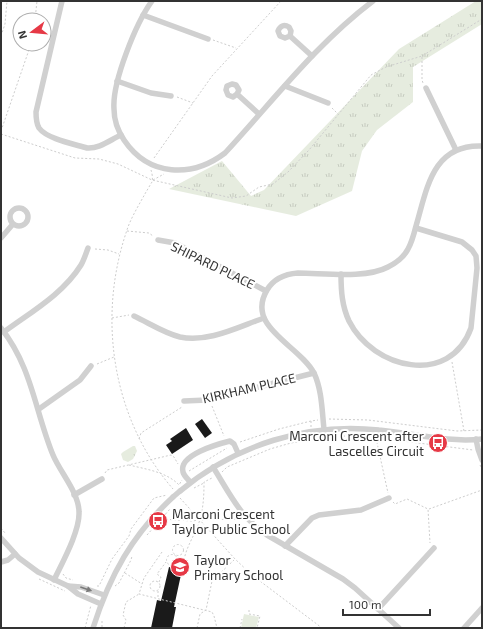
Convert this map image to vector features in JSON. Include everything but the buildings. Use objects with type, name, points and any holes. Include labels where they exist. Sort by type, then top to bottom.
[{"type":"street","points":[[62,1],[36,112],[38,126],[49,136],[87,148],[100,146],[121,135]]},
{"type":"street","points":[[152,1],[143,15],[135,33],[117,81],[114,93],[114,108],[116,122],[121,135],[134,152],[150,163],[172,170],[196,168],[215,160],[225,152],[312,56],[369,2]]},
{"type":"street","points":[[143,15],[208,38]]},
{"type":"street","points":[[290,36],[312,56]]},
{"type":"street","points":[[117,81],[151,93],[171,96]]},
{"type":"street","points":[[284,86],[328,103]]},
{"type":"street","points":[[426,88],[456,150]]},
{"type":"street","points":[[237,94],[259,114]]},
{"type":"street","points":[[324,430],[318,384],[314,373],[301,355],[272,331],[264,318],[262,305],[266,291],[277,279],[289,274],[367,274],[388,268],[398,261],[408,249],[416,228],[432,174],[438,164],[446,156],[456,150],[466,147],[482,146]]},
{"type":"street","points":[[1,238],[13,224]]},
{"type":"street","points":[[341,274],[344,309],[352,327],[371,348],[397,362],[412,366],[429,365],[440,362],[451,355],[465,342],[471,328],[477,268],[476,256],[472,250],[462,242],[416,228]]},
{"type":"street","name":"SHIPARD PLACE","points":[[158,240],[175,243],[266,291]]},
{"type":"street","points":[[54,580],[76,530],[79,521],[79,508],[49,445],[39,409],[22,363],[2,330],[51,298],[65,286],[81,264],[88,248]]},
{"type":"street","points":[[134,316],[169,333],[180,337],[192,338],[216,335],[264,318]]},
{"type":"street","points":[[39,409],[80,380],[91,366]]},
{"type":"street","name":"KIRKHAM PLACE","points":[[184,401],[210,399],[314,373]]},
{"type":"street","points":[[94,628],[104,595],[119,564],[128,549],[153,517],[190,482],[238,453],[280,438],[302,433],[356,428],[450,439],[479,439],[479,454],[482,460]]},
{"type":"street","points":[[190,482],[182,472],[182,466],[192,456],[205,448],[218,443],[230,441],[238,453]]},
{"type":"street","points":[[213,467],[245,516],[256,528],[343,579],[399,628]]},
{"type":"street","points":[[74,495],[102,479]]},
{"type":"street","points":[[285,546],[312,518],[319,515],[361,510],[389,498]]},
{"type":"street","points":[[1,538],[15,554],[33,569],[68,586],[78,594],[101,604]]},
{"type":"street","points":[[378,609],[434,548]]},
{"type":"street","points":[[1,562],[8,560],[15,554]]},
{"type":"street","points":[[68,586],[81,587],[104,595]]},
{"type":"street","points":[[464,628],[482,608]]},
{"type":"path","points":[[1,36],[5,24],[7,1]]},
{"type":"path","points":[[36,12],[37,1]]},
{"type":"path","points":[[173,490],[160,474],[139,440],[128,415],[120,389],[111,336],[115,276],[126,231],[152,180],[150,163],[212,76],[281,1]]},
{"type":"path","points":[[1,134],[75,158],[99,159],[118,164],[152,180],[232,198],[246,196],[258,188],[273,184],[288,172],[310,150],[371,75],[386,67],[422,56],[482,20]]},
{"type":"path","points":[[208,38],[237,49]]},
{"type":"path","points":[[1,131],[28,52]]},
{"type":"path","points":[[422,56],[422,80],[426,88]]},
{"type":"path","points":[[171,96],[193,103]]},
{"type":"path","points":[[328,103],[339,115]]},
{"type":"path","points":[[152,180],[172,170]]},
{"type":"path","points":[[126,231],[149,233],[158,240]]},
{"type":"path","points":[[88,248],[108,250],[120,254]]},
{"type":"path","points":[[111,318],[125,315],[134,316]]},
{"type":"path","points":[[451,355],[465,440]]},
{"type":"path","points":[[91,366],[115,357]]},
{"type":"path","points":[[210,399],[225,438]]},
{"type":"path","points":[[139,440],[141,433],[182,408],[184,401]]},
{"type":"path","points":[[327,416],[328,419],[332,420],[368,420],[464,431],[482,430]]},
{"type":"path","points":[[129,465],[160,474],[174,480],[179,485],[182,481],[182,477],[196,466],[234,445],[279,428],[310,421]]},
{"type":"path","points":[[374,429],[389,498],[395,504],[407,499],[428,509],[482,490]]},
{"type":"path","points":[[184,560],[204,506],[204,482],[227,467],[270,449],[308,440],[345,436],[364,436],[448,447],[467,448],[472,449],[474,454],[479,454]]},
{"type":"path","points":[[102,479],[107,470],[171,455],[174,457],[178,466]]},
{"type":"path","points":[[94,592],[95,587],[99,586],[112,559],[129,536],[131,529],[154,498],[176,494],[235,559],[252,575],[322,628]]},
{"type":"path","points":[[144,537],[172,507]]},
{"type":"path","points":[[428,509],[429,543],[434,548]]},
{"type":"path","points":[[162,519],[192,522],[199,520],[239,519],[245,516]]},
{"type":"path","points":[[1,528],[8,537]]},
{"type":"path","points":[[158,598],[158,591],[160,587],[159,582],[161,577],[157,574],[168,556],[171,554],[175,555],[179,556],[182,554],[183,548],[181,545],[176,545],[173,547],[172,551],[175,555],[178,560],[175,565],[170,565],[166,561]]},
{"type":"path","points":[[124,628],[126,620],[123,615],[126,602],[139,594],[144,578],[162,552]]},
{"type":"path","points":[[113,589],[119,583],[131,560],[132,553]]},
{"type":"path","points":[[197,628],[200,614],[206,610],[212,582],[235,559]]},
{"type":"path","points":[[58,572],[63,573],[66,578],[73,580]]},
{"type":"path","points":[[124,573],[142,584]]},
{"type":"path","points":[[158,591],[152,590],[150,586],[153,581],[159,582]]},
{"type":"path","points":[[139,594],[212,612],[217,628]]},
{"type":"path","points":[[86,628],[92,600]]},
{"type":"path","points":[[250,610],[249,614],[260,616],[257,628]]},
{"type":"path","points":[[102,619],[102,628]]},
{"type":"path","points":[[240,628],[242,619]]},
{"type":"green space","points":[[476,1],[482,1],[482,24],[413,67],[413,102],[377,130],[362,151],[352,191],[296,216],[169,189],[222,161],[251,196],[264,190],[399,49]]},
{"type":"green space","points":[[135,446],[137,451],[133,459],[128,462],[123,460],[121,454]]},
{"type":"green space","points":[[244,614],[259,617],[256,628],[241,628]]},
{"type":"place","name":"Marconi Crescent after Lascelles Circuit","points":[[438,443]]},
{"type":"place","name":"Marconi Crescent Taylor Public School","points":[[158,521]]},
{"type":"place","name":"Taylor Primary School","points":[[180,567]]}]
